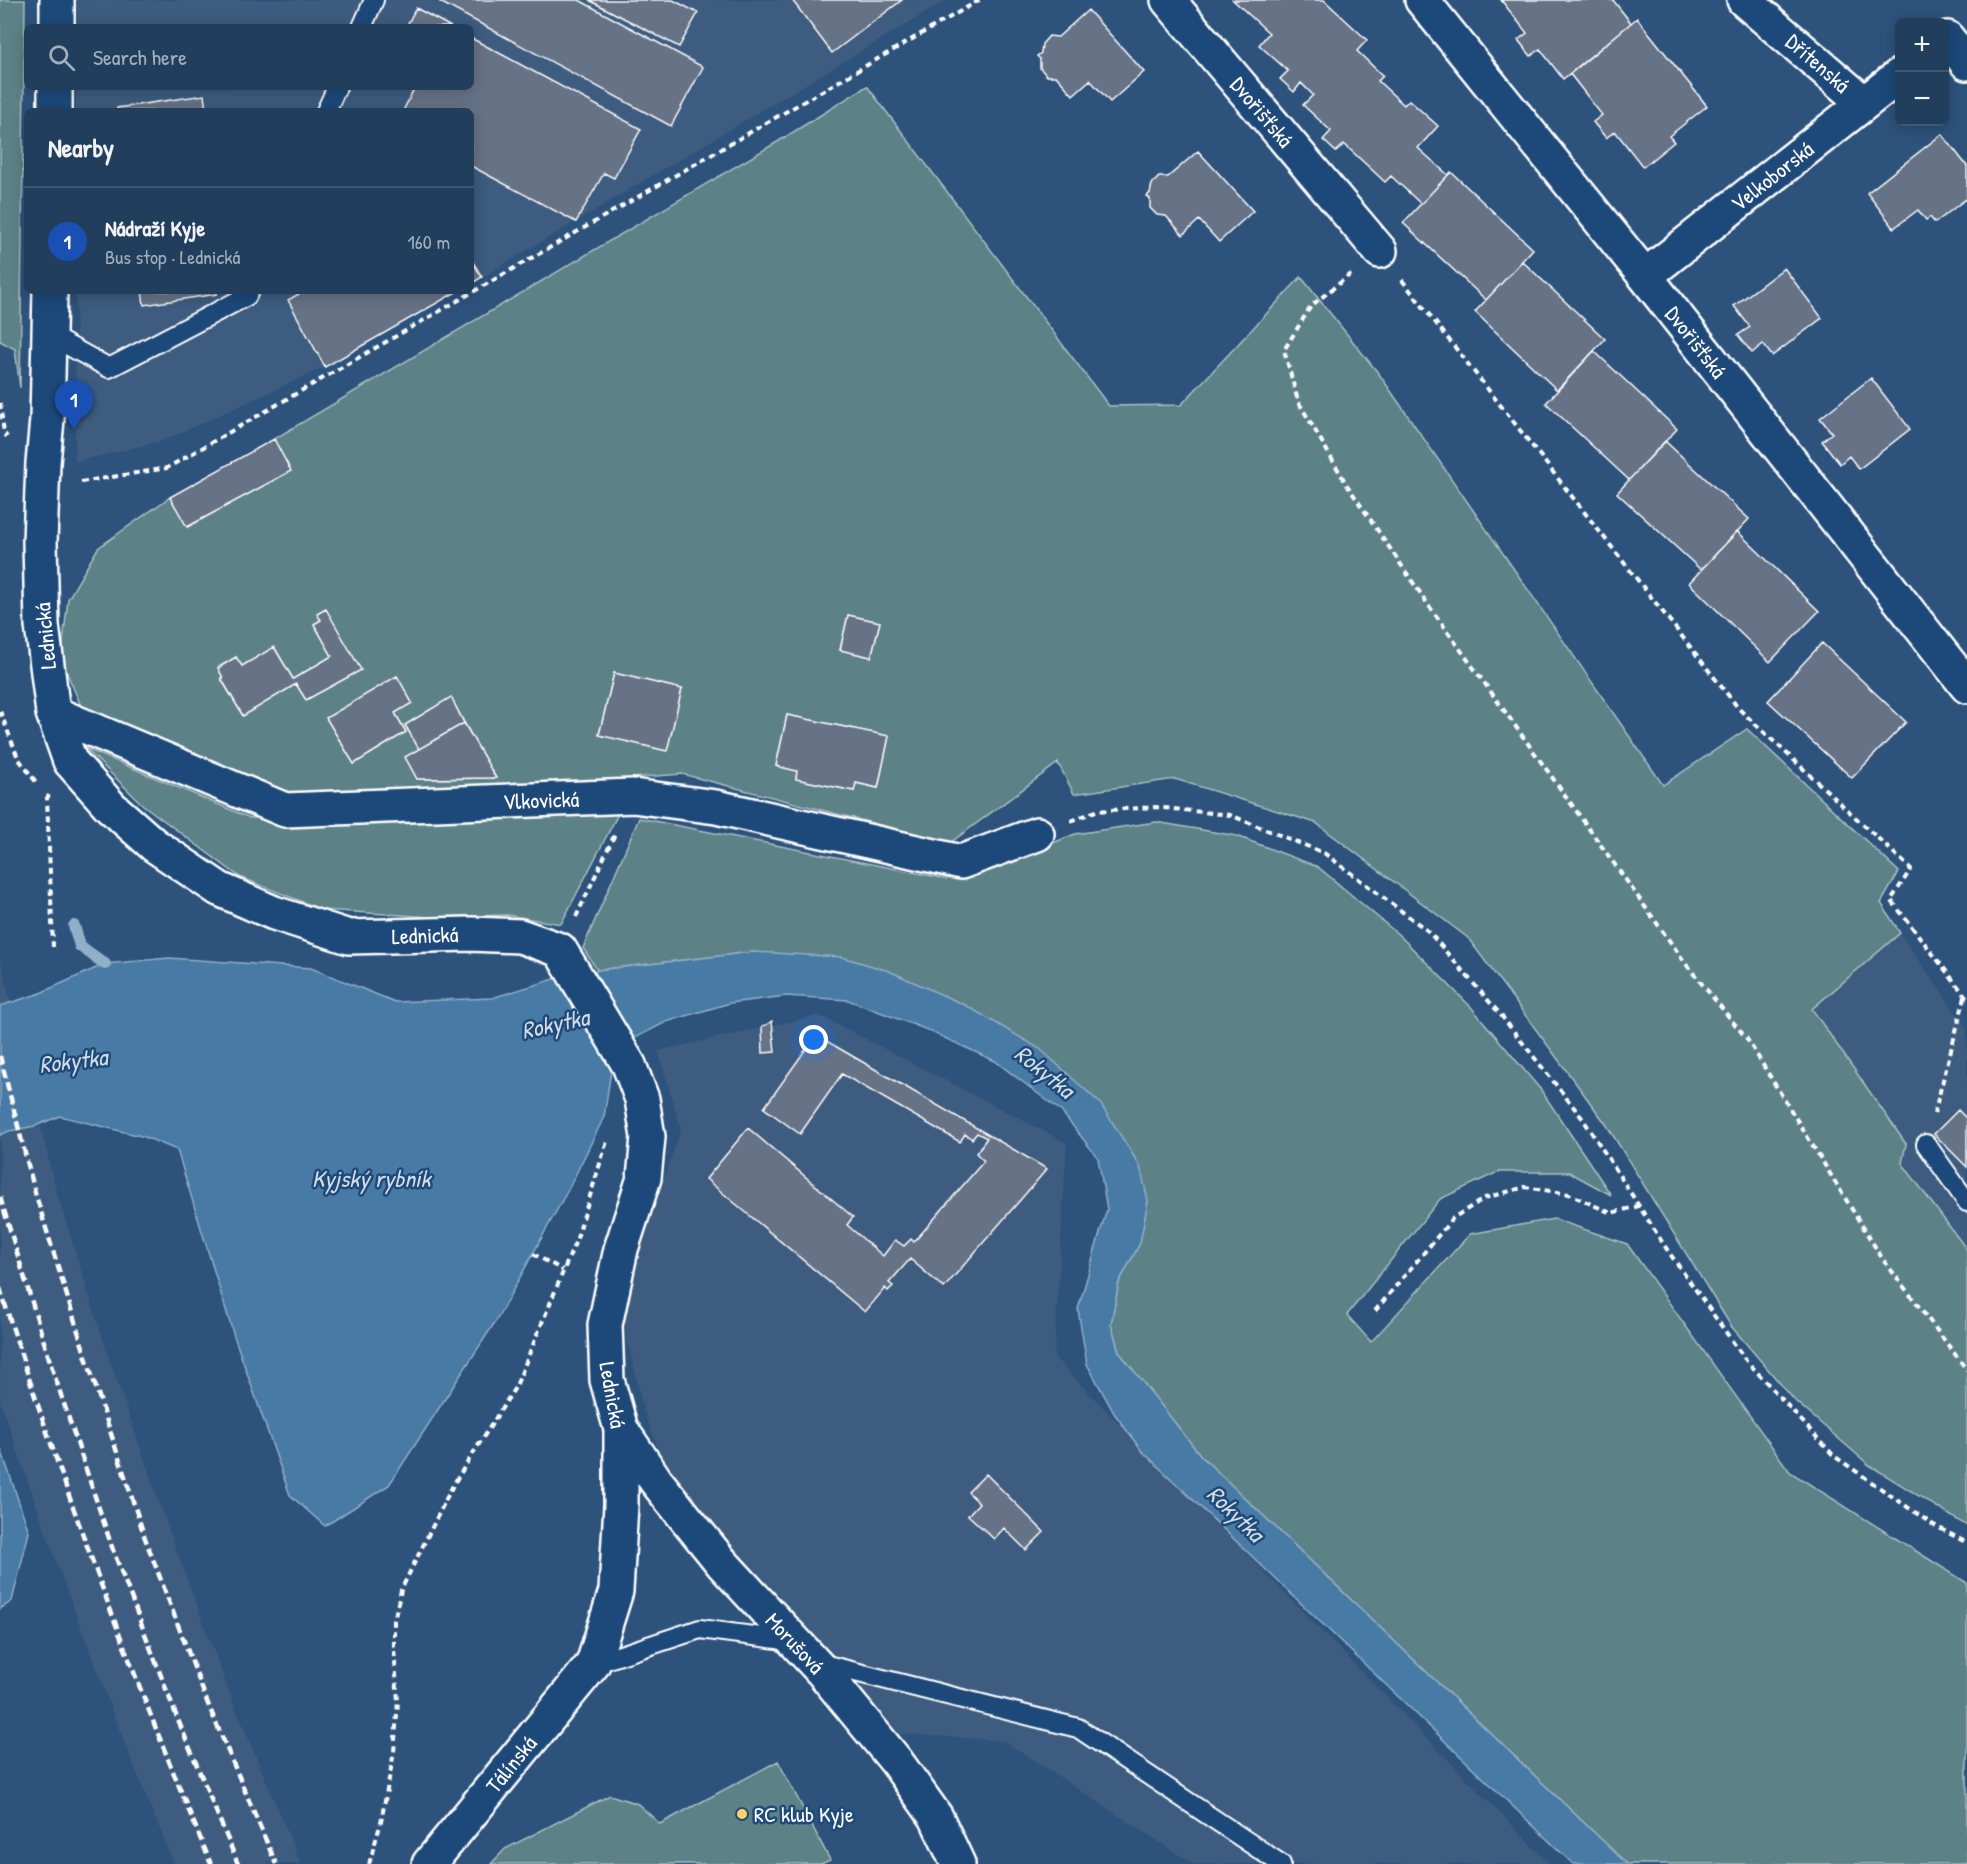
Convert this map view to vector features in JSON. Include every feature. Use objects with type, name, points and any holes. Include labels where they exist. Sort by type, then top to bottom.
[{"type":"street","points":[[57,0],[57,24]]},
{"type":"street","name":"Dvořišťská","points":[[1168,0],[1380,251]]},
{"type":"street","name":"Dvořišťská","points":[[1422,0],[1645,276],[1967,686]]},
{"type":"street","name":"Dřítenská","points":[[1744,0],[1864,103]]},
{"type":"street","points":[[1953,33],[1967,63]]},
{"type":"street","name":"Velkoborská","points":[[1645,276],[1895,78]]},
{"type":"street","points":[[55,90],[55,108]]},
{"type":"street","name":"Lednická","points":[[50,294],[40,542],[42,625],[53,713],[70,761],[111,807],[154,845],[219,889],[274,913],[349,937],[470,934],[520,936],[560,950],[629,1065],[642,1100],[648,1137],[644,1178],[621,1248],[605,1325],[607,1380],[621,1429],[621,1505],[616,1591],[593,1664]]},
{"type":"street","name":"Vlkovická","points":[[53,713],[285,810],[633,796],[716,807],[961,862],[1037,834]]},
{"type":"street","name":"Morušová","points":[[621,1429],[656,1481],[722,1563],[822,1671],[896,1761],[936,1817],[958,1864]]},
{"type":"street","name":"Tálínská","points":[[429,1864],[593,1664]]},
{"type":"lane","points":[[363,24],[374,0]]},
{"type":"lane","points":[[327,108],[336,90]]},
{"type":"lane","points":[[49,335],[109,368],[248,294]]},
{"type":"lane","points":[[1926,1144],[1967,1202]]},
{"type":"lane","points":[[593,1664],[700,1629],[794,1641]]},
{"type":"lane","points":[[822,1671],[831,1666],[1078,1728],[1281,1864]]},
{"type":"path","points":[[474,291],[980,0]]},
{"type":"path","points":[[1926,1144],[1966,997],[1891,900],[1911,869],[1738,709],[1380,251],[1311,306],[1284,350],[1298,401],[1347,485],[1427,603],[1689,968],[1747,1039],[1881,1258],[1967,1370]]},
{"type":"path","points":[[43,488],[167,468],[469,294]]},
{"type":"path","points":[[53,947],[47,798],[70,761]]},
{"type":"path","points":[[584,900],[633,796]]},
{"type":"path","points":[[1037,834],[1096,811],[1155,807],[1230,815],[1324,853],[1428,931],[1500,1014],[1583,1119],[1668,1251],[1745,1359],[1834,1456],[1932,1524],[1967,1543]]},
{"type":"path","points":[[369,1864],[381,1822],[394,1752],[398,1701],[394,1621],[401,1590],[453,1485],[516,1386],[577,1238],[610,1130]]},
{"type":"path","points":[[1375,1311],[1453,1218],[1485,1198],[1525,1188],[1569,1194],[1611,1213],[1639,1206]]},
{"type":"path","points":[[534,1254],[563,1270]]},
{"type":"shaded area","points":[[77,0],[947,0],[474,282],[474,108],[76,108],[76,90],[474,90],[474,24],[77,24]]},
{"type":"shaded area","points":[[76,294],[453,294],[325,367],[163,441],[75,462]]},
{"type":"shaded area","points":[[1900,933],[1967,1028],[1967,1250],[1901,1163],[1812,1009]]},
{"type":"shaded area","points":[[0,957],[56,1190],[107,1352],[169,1530],[230,1694],[301,1864],[174,1864],[122,1737],[59,1570],[0,1401]]},
{"type":"shaded area","points":[[819,1015],[1067,1143],[1054,1357],[1550,1864],[1193,1864],[1004,1741],[893,1733],[672,1484],[644,1412],[625,1329],[630,1275],[681,1129],[658,1051]]},
{"type":"green space","points":[[0,0],[25,0],[20,388],[15,349],[0,341]]},
{"type":"green space","points":[[867,86],[1109,406],[1181,405],[1301,277],[1379,374],[1663,785],[1747,729],[1899,872],[1881,903],[1900,933],[1812,1009],[1906,1144],[1902,1163],[1967,1250],[1967,1526],[1869,1465],[1795,1401],[1731,1326],[1606,1124],[1468,938],[1316,823],[1175,779],[1074,794],[1058,763],[950,843],[682,774],[285,805],[81,706],[61,659],[68,599],[98,548],[170,497],[188,527],[290,471],[274,439],[779,141]],"holes":[[[325,609],[361,670],[306,700],[296,684],[243,716],[221,679],[223,678],[218,667],[236,657],[242,666],[275,648],[293,679],[332,656],[314,624],[321,620],[318,614]],[[848,615],[880,622],[871,657],[840,650]],[[614,673],[682,689],[599,734]],[[397,676],[412,702],[395,713],[406,732],[354,764],[327,719]],[[451,698],[495,778],[417,779],[419,749],[405,725]],[[787,715],[889,736],[878,788],[856,783],[854,791],[796,779],[797,771],[776,766]]]},
{"type":"green space","points":[[85,748],[250,818],[618,814],[561,924],[507,915],[432,917],[323,910],[240,877],[143,805]]},
{"type":"green space","points":[[639,818],[947,879],[972,876],[1075,834],[1156,822],[1237,836],[1318,867],[1399,935],[1471,1007],[1541,1090],[1611,1195],[1569,1172],[1498,1172],[1440,1199],[1347,1315],[1371,1342],[1470,1234],[1554,1219],[1627,1244],[1790,1472],[1967,1583],[1967,1864],[1627,1864],[1201,1456],[1119,1352],[1111,1324],[1119,1282],[1140,1243],[1100,1103],[753,952],[597,970],[583,948]]},
{"type":"green space","name":"RC klub Kyje","points":[[778,1761],[830,1860],[821,1864],[491,1864],[505,1849],[610,1795],[638,1804],[660,1824]]},
{"type":"water","name":"Kyjský rybník","points":[[753,952],[842,957],[889,971],[967,1006],[1040,1049],[1100,1103],[1140,1166],[1148,1201],[1140,1243],[1119,1282],[1111,1324],[1119,1352],[1201,1456],[1627,1864],[1573,1864],[1141,1450],[1114,1413],[1087,1364],[1078,1309],[1107,1209],[1098,1158],[1061,1111],[995,1061],[925,1029],[848,1000],[786,996],[730,1003],[666,1022],[614,1051],[604,1117],[569,1188],[497,1319],[389,1485],[325,1526],[290,1495],[234,1336],[177,1150],[145,1137],[60,1116],[35,1126],[0,1135],[0,1006],[38,994],[105,964],[169,958],[311,968],[395,1002],[492,998],[567,975],[573,980],[598,970]]},
{"type":"water","points":[[0,1446],[29,1532],[12,1601],[0,1609]]},
{"type":"building","points":[[441,0],[579,0],[703,67],[671,126],[440,2]]},
{"type":"building","points":[[589,0],[673,0],[698,13],[679,47]]},
{"type":"building","points":[[792,0],[902,0],[832,53]]},
{"type":"building","points":[[1233,0],[1324,0],[1367,40],[1357,51],[1383,76],[1378,81],[1404,105],[1409,100],[1438,126],[1418,148],[1448,175],[1421,204],[1391,176],[1385,182],[1344,144],[1336,152],[1323,140],[1331,131],[1303,105],[1313,95],[1301,83],[1294,92],[1280,79],[1288,71],[1259,45],[1269,33]]},
{"type":"building","points":[[1501,0],[1613,0],[1631,23],[1563,79],[1540,49],[1531,56],[1518,40],[1527,33]]},
{"type":"building","points":[[416,8],[445,24],[408,24]]},
{"type":"building","points":[[1088,10],[1144,72],[1110,102],[1090,80],[1073,95],[1056,76],[1047,76],[1040,68],[1040,59],[1037,56],[1041,53],[1042,44],[1049,36],[1058,37]]},
{"type":"building","points":[[1637,18],[1707,106],[1669,136],[1674,142],[1643,167],[1615,131],[1606,138],[1593,122],[1602,115],[1570,74]]},
{"type":"building","points":[[474,40],[641,129],[614,178],[604,173],[576,222],[474,168],[474,108],[404,108],[414,90],[474,90]]},
{"type":"building","points":[[204,95],[206,108],[117,108]]},
{"type":"building","points":[[1942,134],[1967,166],[1967,198],[1935,223],[1930,217],[1926,220],[1918,210],[1894,228],[1867,193]]},
{"type":"building","points":[[1198,151],[1253,211],[1219,242],[1199,220],[1183,235],[1166,216],[1157,215],[1150,208],[1150,199],[1147,196],[1152,184],[1159,177],[1168,177]]},
{"type":"building","points":[[1451,172],[1533,249],[1486,300],[1403,223]]},
{"type":"building","points":[[1522,261],[1605,339],[1557,390],[1475,312]]},
{"type":"building","points":[[474,264],[482,277],[474,282]]},
{"type":"building","points":[[1784,268],[1822,318],[1772,356],[1763,344],[1752,353],[1738,335],[1750,327],[1734,306]]},
{"type":"building","points":[[142,294],[217,294],[144,305]]},
{"type":"building","points":[[299,294],[453,294],[325,367],[288,300]]},
{"type":"building","points":[[1594,351],[1677,429],[1629,480],[1546,403]]},
{"type":"building","points":[[1871,378],[1910,429],[1859,469],[1849,456],[1840,464],[1822,441],[1832,433],[1820,418]]},
{"type":"building","points":[[274,439],[291,471],[187,527],[170,497]]},
{"type":"building","points":[[1665,441],[1749,519],[1701,570],[1617,493]]},
{"type":"building","points":[[1737,531],[1819,611],[1770,662],[1689,583]]},
{"type":"building","points":[[326,609],[361,670],[306,700],[296,684],[243,716],[221,678],[223,678],[218,668],[236,657],[242,666],[274,647],[293,679],[332,656],[314,624],[321,620],[317,614]]},
{"type":"building","points":[[848,615],[880,622],[871,657],[840,650]]},
{"type":"building","points":[[1822,643],[1906,722],[1852,778],[1768,701]]},
{"type":"building","points":[[614,673],[682,689],[667,751],[599,735]]},
{"type":"building","points":[[397,676],[412,703],[395,713],[406,732],[354,764],[326,718]]},
{"type":"building","points":[[451,697],[464,723],[419,749],[405,725]]},
{"type":"building","points":[[787,715],[889,736],[878,788],[856,783],[854,791],[796,779],[797,771],[776,766]]},
{"type":"building","points":[[464,723],[496,778],[417,779],[405,757]]},
{"type":"building","points":[[772,1021],[775,1052],[763,1053],[762,1026]]},
{"type":"building","points":[[816,1035],[1047,1169],[944,1288],[910,1259],[889,1283],[893,1286],[888,1291],[885,1288],[865,1312],[706,1179],[748,1128],[853,1217],[847,1225],[883,1256],[895,1240],[904,1246],[911,1239],[914,1242],[984,1161],[976,1153],[987,1138],[977,1133],[972,1139],[965,1134],[960,1142],[842,1074],[800,1134],[764,1108]]},
{"type":"building","points":[[1958,1110],[1967,1119],[1967,1167],[1934,1134]]},
{"type":"building","points":[[986,1474],[1044,1532],[1026,1550],[1004,1528],[994,1539],[968,1515],[979,1503],[968,1492]]},
{"type":"waterway","points":[[74,926],[80,946],[105,964]]},
{"type":"railway","points":[[0,1056],[36,1196],[145,1538],[208,1704],[276,1864]]},
{"type":"railway","points":[[0,1197],[52,1368],[113,1550],[176,1715],[238,1864]]},
{"type":"railway","points":[[0,1288],[23,1361],[99,1578],[153,1722],[211,1864]]},
{"type":"place","name":"Nádraží Kyje","points":[[74,430]]},
{"type":"place","name":"RC klub Kyje","points":[[742,1814]]},
{"type":"water label","name":"Rokytka","points":[[555,1023]]},
{"type":"water label","name":"Rokytka","points":[[73,1060]]},
{"type":"water label","name":"Rokytka","points":[[1045,1071]]},
{"type":"water label","name":"Rokytka","points":[[1236,1513]]}]
